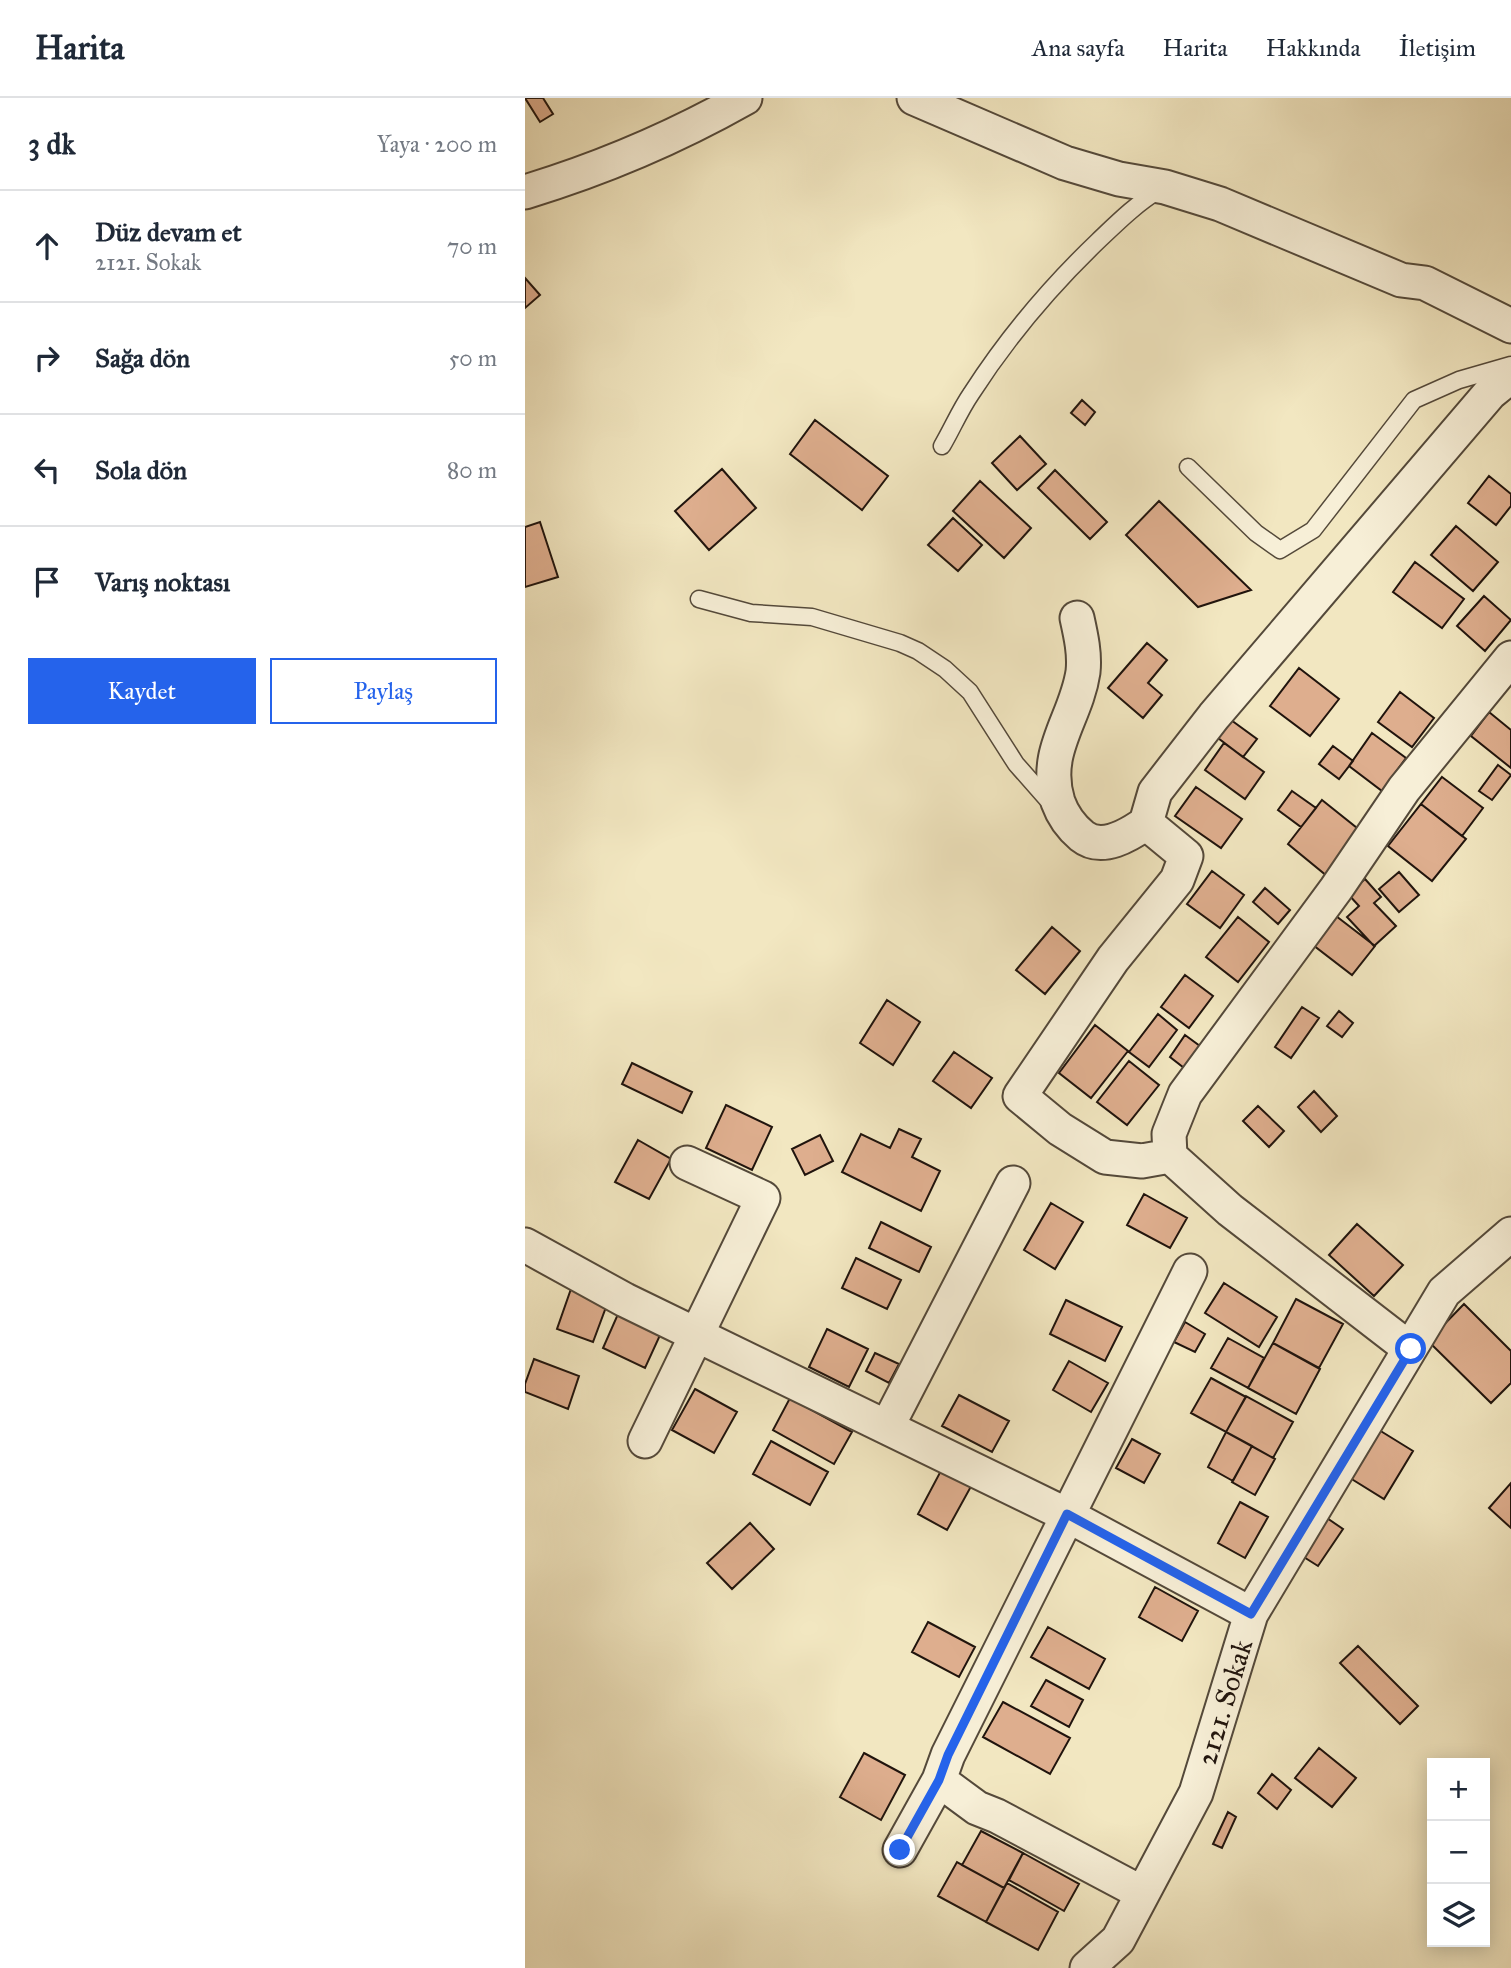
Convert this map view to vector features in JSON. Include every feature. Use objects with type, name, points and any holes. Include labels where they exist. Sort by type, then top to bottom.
[{"type":"street","points":[[525,192],[601,166],[660,141],[745,98]]},
{"type":"street","points":[[914,98],[1065,163],[1119,179],[1165,187],[1249,216],[1401,279],[1425,283],[1511,326]]},
{"type":"street","points":[[1077,618],[1084,655],[1083,673],[1060,737],[1053,774],[1063,815],[1074,830],[1086,839],[1101,842],[1117,840],[1146,823],[1154,792],[1214,716],[1490,393],[1511,376]]},
{"type":"street","points":[[1411,1349],[1230,1210],[1170,1156],[1169,1134],[1185,1094],[1336,889],[1404,789],[1511,658]]},
{"type":"street","points":[[1146,823],[1186,856],[1177,880],[1113,959],[1020,1096],[1060,1129],[1105,1157],[1142,1161],[1170,1156]]},
{"type":"street","points":[[645,1441],[762,1198],[687,1163]]},
{"type":"street","points":[[887,1427],[1013,1183]]},
{"type":"street","name":"2121. Sokak","points":[[1087,1968],[1118,1940],[1196,1793],[1251,1614],[1444,1292],[1511,1234]]},
{"type":"street","points":[[525,1245],[625,1300],[1067,1514],[1251,1614]]},
{"type":"street","points":[[900,1850],[939,1780],[948,1755],[1190,1271]]},
{"type":"street","points":[[939,1780],[977,1808],[1142,1894]]},
{"type":"lane","points":[[942,446],[969,397],[1007,342],[1068,269],[1122,218],[1146,198],[1165,187]]},
{"type":"lane","points":[[1188,467],[1256,533],[1280,550],[1313,530],[1414,400],[1459,380],[1511,365]]},
{"type":"lane","points":[[699,599],[751,613],[812,617],[900,643],[918,651],[945,669],[970,692],[1016,764],[1063,815]]},
{"type":"building","points":[[525,98],[543,98],[553,114],[540,122]]},
{"type":"building","points":[[525,278],[540,295],[525,308]]},
{"type":"building","points":[[1082,400],[1095,412],[1085,425],[1071,413]]},
{"type":"building","points":[[815,420],[888,476],[862,510],[790,454]]},
{"type":"building","points":[[1020,436],[1046,464],[1017,490],[992,463]]},
{"type":"building","points":[[722,469],[756,508],[709,550],[675,511]]},
{"type":"building","points":[[1055,470],[1107,522],[1090,539],[1038,488]]},
{"type":"building","points":[[1489,476],[1511,494],[1511,506],[1496,525],[1468,503]]},
{"type":"building","points":[[980,481],[1031,528],[1004,558],[953,511]]},
{"type":"building","points":[[1159,501],[1251,590],[1198,607],[1126,535]]},
{"type":"building","points":[[953,518],[982,545],[958,571],[928,545]]},
{"type":"building","points":[[540,522],[558,577],[525,587],[525,527]]},
{"type":"building","points":[[1456,526],[1498,562],[1473,591],[1431,555]]},
{"type":"building","points":[[1415,562],[1464,599],[1442,628],[1393,592]]},
{"type":"building","points":[[1484,596],[1511,620],[1485,651],[1457,626]]},
{"type":"building","points":[[1147,643],[1167,660],[1148,683],[1162,695],[1143,718],[1108,688]]},
{"type":"building","points":[[1299,668],[1339,699],[1310,736],[1270,706]]},
{"type":"building","points":[[1400,692],[1434,718],[1412,747],[1378,722]]},
{"type":"building","points":[[1489,712],[1511,730],[1511,768],[1471,736]]},
{"type":"building","points":[[1231,720],[1257,739],[1243,757],[1218,738]]},
{"type":"building","points":[[1372,733],[1406,758],[1382,791],[1349,766]]},
{"type":"building","points":[[1224,743],[1264,772],[1245,799],[1205,770]]},
{"type":"building","points":[[1333,746],[1353,761],[1339,779],[1319,764]]},
{"type":"building","points":[[1498,765],[1511,775],[1492,800],[1479,791]]},
{"type":"building","points":[[1442,777],[1483,808],[1462,836],[1421,804]]},
{"type":"building","points":[[1196,787],[1242,819],[1221,848],[1175,816]]},
{"type":"building","points":[[1292,791],[1316,808],[1301,827],[1278,810]]},
{"type":"building","points":[[1322,800],[1362,832],[1327,876],[1288,844]]},
{"type":"building","points":[[1421,804],[1466,839],[1432,881],[1388,846]]},
{"type":"building","points":[[1212,871],[1244,895],[1220,928],[1187,904]]},
{"type":"building","points":[[1399,872],[1419,895],[1399,912],[1379,889]]},
{"type":"building","points":[[1365,879],[1381,897],[1374,903],[1396,926],[1374,946],[1347,917],[1359,906],[1348,894]]},
{"type":"building","points":[[1265,888],[1290,910],[1278,924],[1253,902]]},
{"type":"building","points":[[1336,916],[1375,946],[1352,975],[1313,945]]},
{"type":"building","points":[[1238,917],[1269,942],[1238,982],[1206,957]]},
{"type":"building","points":[[1052,927],[1080,951],[1045,994],[1016,970]]},
{"type":"building","points":[[1185,975],[1213,996],[1189,1028],[1161,1007]]},
{"type":"building","points":[[887,1000],[920,1022],[893,1065],[860,1043]]},
{"type":"building","points":[[1302,1007],[1319,1018],[1291,1058],[1275,1047]]},
{"type":"building","points":[[1339,1011],[1353,1023],[1342,1037],[1327,1026]]},
{"type":"building","points":[[1158,1014],[1177,1030],[1149,1067],[1129,1052]]},
{"type":"building","points":[[1095,1025],[1128,1051],[1091,1098],[1059,1073]]},
{"type":"building","points":[[1185,1035],[1204,1049],[1188,1071],[1170,1057]]},
{"type":"building","points":[[954,1052],[992,1078],[971,1108],[933,1081]]},
{"type":"building","points":[[1129,1061],[1159,1085],[1127,1125],[1097,1102]]},
{"type":"building","points":[[632,1063],[692,1092],[682,1113],[622,1084]]},
{"type":"building","points":[[1314,1091],[1337,1116],[1321,1132],[1298,1107]]},
{"type":"building","points":[[726,1105],[772,1127],[752,1170],[706,1148]]},
{"type":"building","points":[[1258,1106],[1284,1131],[1269,1147],[1243,1121]]},
{"type":"building","points":[[899,1129],[921,1139],[912,1157],[940,1171],[921,1211],[842,1172],[861,1134],[890,1148]]},
{"type":"building","points":[[820,1135],[833,1161],[805,1175],[792,1149]]},
{"type":"building","points":[[638,1140],[671,1159],[649,1199],[615,1182]]},
{"type":"building","points":[[1144,1194],[1187,1218],[1170,1248],[1127,1225]]},
{"type":"building","points":[[1051,1203],[1083,1222],[1055,1269],[1024,1250]]},
{"type":"building","points":[[881,1222],[931,1247],[919,1272],[869,1248]]},
{"type":"building","points":[[1357,1224],[1403,1265],[1374,1296],[1329,1255]]},
{"type":"building","points":[[856,1258],[901,1280],[887,1309],[842,1288]]},
{"type":"building","points":[[1224,1283],[1277,1317],[1259,1347],[1205,1313]]},
{"type":"building","points":[[572,1286],[609,1299],[593,1342],[557,1329]]},
{"type":"building","points":[[1296,1299],[1343,1324],[1319,1368],[1273,1343]]},
{"type":"building","points":[[1066,1300],[1122,1327],[1105,1361],[1050,1334]]},
{"type":"building","points":[[1464,1304],[1511,1351],[1511,1383],[1491,1403],[1428,1341]]},
{"type":"building","points":[[618,1314],[661,1333],[645,1368],[603,1348]]},
{"type":"building","points":[[1185,1322],[1205,1334],[1195,1352],[1174,1342]]},
{"type":"building","points":[[827,1329],[868,1349],[849,1387],[809,1367]]},
{"type":"building","points":[[1228,1338],[1264,1358],[1248,1388],[1211,1368]]},
{"type":"building","points":[[1273,1343],[1320,1369],[1296,1414],[1248,1388]]},
{"type":"building","points":[[875,1353],[899,1364],[889,1383],[866,1371]]},
{"type":"building","points":[[534,1359],[579,1376],[568,1409],[525,1392],[525,1384]]},
{"type":"building","points":[[1069,1361],[1108,1383],[1091,1412],[1053,1390]]},
{"type":"building","points":[[1211,1378],[1246,1397],[1226,1432],[1191,1413]]},
{"type":"building","points":[[695,1389],[737,1412],[714,1453],[672,1430]]},
{"type":"building","points":[[959,1395],[1009,1421],[992,1452],[942,1426]]},
{"type":"building","points":[[1246,1396],[1293,1422],[1273,1458],[1226,1432]]},
{"type":"building","points":[[790,1398],[852,1432],[834,1464],[773,1430]]},
{"type":"building","points":[[1379,1430],[1413,1451],[1384,1499],[1350,1478]]},
{"type":"building","points":[[1226,1432],[1252,1446],[1233,1481],[1208,1467]]},
{"type":"building","points":[[1132,1439],[1160,1454],[1144,1483],[1116,1468]]},
{"type":"building","points":[[771,1441],[828,1472],[810,1505],[753,1474]]},
{"type":"building","points":[[1252,1446],[1275,1459],[1255,1495],[1232,1482]]},
{"type":"building","points":[[944,1465],[974,1481],[947,1530],[918,1514]]},
{"type":"building","points":[[1511,1483],[1511,1528],[1489,1508]]},
{"type":"building","points":[[1240,1502],[1268,1517],[1245,1558],[1218,1543]]},
{"type":"building","points":[[1324,1516],[1343,1529],[1318,1566],[1299,1554]]},
{"type":"building","points":[[750,1523],[774,1549],[732,1589],[707,1563]]},
{"type":"building","points":[[1155,1587],[1198,1611],[1182,1641],[1139,1617]]},
{"type":"building","points":[[928,1622],[975,1647],[959,1677],[912,1652]]},
{"type":"building","points":[[1048,1627],[1105,1659],[1089,1689],[1031,1657]]},
{"type":"building","points":[[1358,1646],[1418,1706],[1400,1724],[1340,1663]]},
{"type":"building","points":[[1046,1680],[1083,1700],[1069,1727],[1031,1706]]},
{"type":"building","points":[[1003,1702],[1070,1738],[1050,1774],[983,1737]]},
{"type":"building","points":[[1319,1748],[1356,1778],[1332,1807],[1295,1778]]},
{"type":"building","points":[[864,1753],[905,1775],[881,1820],[840,1797]]},
{"type":"building","points":[[1272,1774],[1291,1790],[1277,1809],[1258,1793]]},
{"type":"building","points":[[1228,1812],[1236,1817],[1222,1848],[1213,1844]]},
{"type":"building","points":[[981,1831],[1023,1853],[1004,1888],[962,1865]]},
{"type":"building","points":[[1023,1853],[1079,1884],[1064,1911],[1009,1880]]},
{"type":"building","points":[[957,1862],[1004,1888],[986,1922],[938,1896]]},
{"type":"building","points":[[1007,1883],[1058,1912],[1038,1950],[986,1922]]},
{"type":"route","points":[[900,1850],[939,1780],[948,1755],[1067,1514],[1251,1614],[1411,1349]]}]
